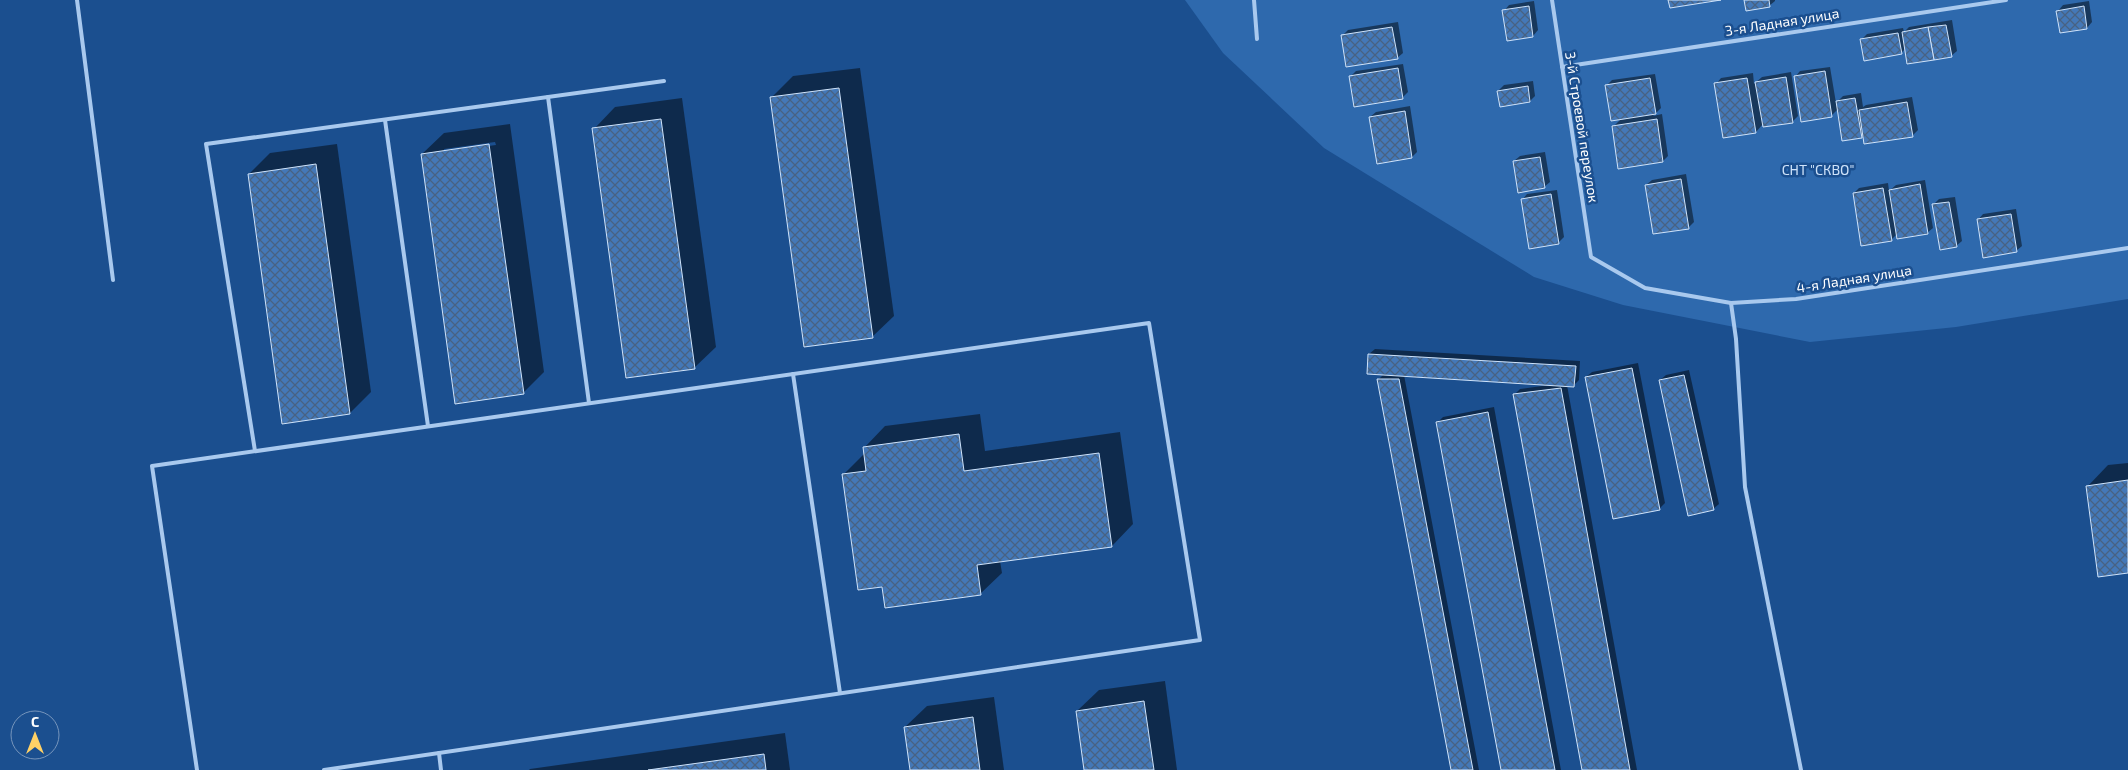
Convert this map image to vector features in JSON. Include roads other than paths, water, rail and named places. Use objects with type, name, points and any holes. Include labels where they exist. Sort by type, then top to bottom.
[{"type":"lane","points":[[77,0],[113,280]]},
{"type":"lane","points":[[1254,0],[1257,39]]},
{"type":"lane","name":"3-й Строевой переулок","points":[[1552,0],[1591,257]]},
{"type":"lane","name":"3-я Ладная улица","points":[[1562,67],[2006,0]]},
{"type":"lane","points":[[255,451],[206,144],[664,81]]},
{"type":"lane","points":[[548,97],[589,403]]},
{"type":"lane","points":[[385,120],[428,426]]},
{"type":"lane","name":"4-я Ладная улица","points":[[1591,257],[1645,288],[1731,303],[1796,299],[2128,248]]},
{"type":"lane","points":[[1731,303],[1736,339],[1744,487],[1801,770]]},
{"type":"lane","points":[[197,770],[152,466],[1149,323],[1200,640],[324,770]]},
{"type":"lane","points":[[794,374],[840,693]]},
{"type":"lane","points":[[439,753],[441,770]]},
{"type":"park label","name":"СНТ \"СКВО\"","points":[[1818,170]]}]
